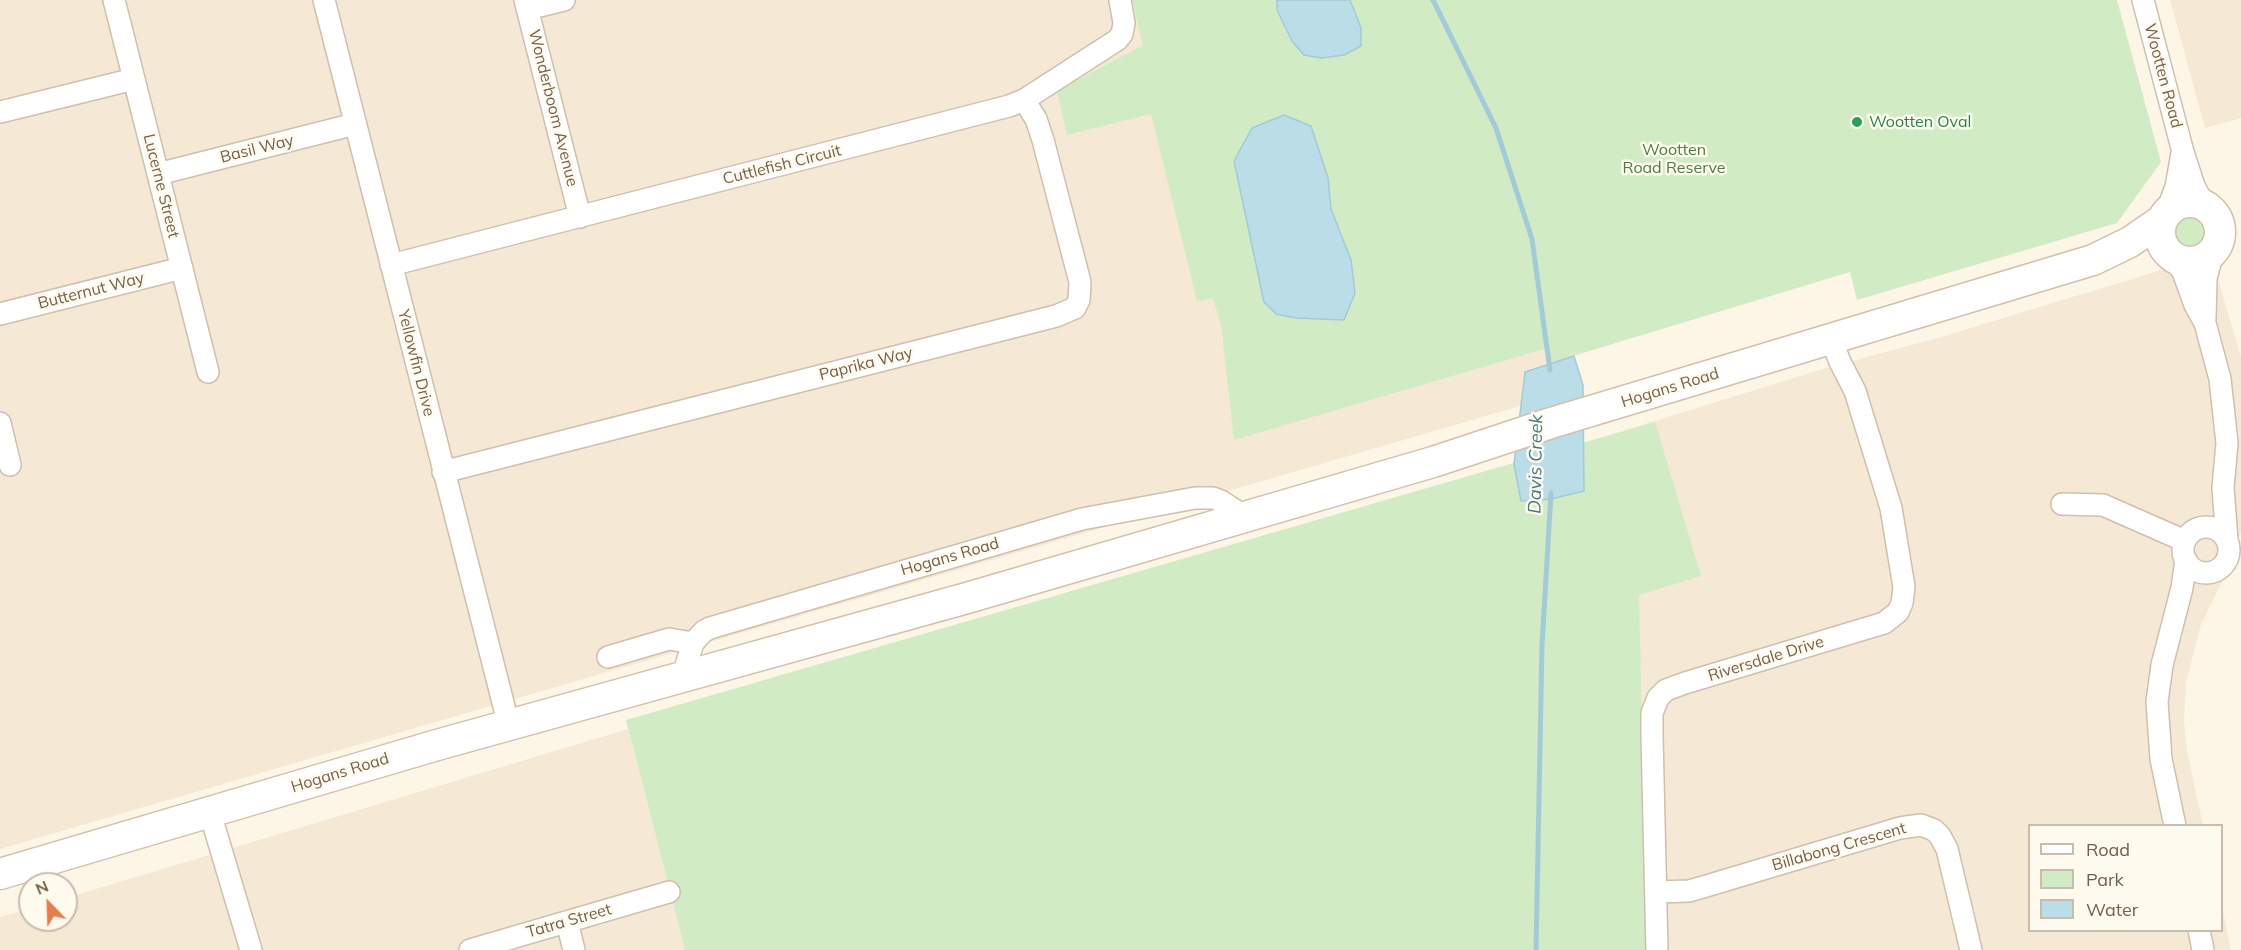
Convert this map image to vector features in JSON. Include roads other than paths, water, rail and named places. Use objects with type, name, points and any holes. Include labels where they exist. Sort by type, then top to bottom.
[{"type":"street","name":"Lucerne Street","points":[[114,0],[208,372]]},
{"type":"street","name":"Yellowfin Drive","points":[[324,0],[508,726]]},
{"type":"street","points":[[526,5],[564,0]]},
{"type":"street","name":"Cuttlefish Circuit","points":[[391,265],[992,111],[1024,100],[1117,40],[1122,34],[1124,23],[1120,0]]},
{"type":"street","name":"Wootten Road","points":[[2143,0],[2183,152],[2194,186],[2206,207]]},
{"type":"street","name":"Wonderboom Avenue","points":[[526,5],[580,217]]},
{"type":"street","points":[[0,112],[134,79]]},
{"type":"street","name":"Paprika Way","points":[[443,472],[1056,316],[1075,308],[1079,300],[1080,282],[1043,140],[1036,119],[1024,100]]},
{"type":"street","name":"Basil Way","points":[[158,174],[355,124]]},
{"type":"street","name":"Wootten Road","points":[[2164,217],[2176,187],[2183,152]]},
{"type":"street","points":[[2173,622],[2197,586],[2210,572],[2220,568],[2226,561],[2229,549],[2223,488],[2227,443],[2226,417],[2220,379],[2205,323],[2183,272],[2161,240],[2164,217],[2175,205],[2185,202],[2193,202],[2219,210],[2241,208]]},
{"type":"street","points":[[2205,323],[2206,279],[2219,240],[2220,227],[2217,218],[2206,207]]},
{"type":"street","name":"Hogans Road","points":[[0,874],[425,748],[682,678],[1247,518],[1433,462],[1621,402],[2093,260],[2130,242],[2164,217]]},
{"type":"street","points":[[2171,255],[2183,261],[2196,261],[2214,250],[2241,226]]},
{"type":"street","name":"Hogans Road","points":[[2093,260],[2152,252],[2171,255]]},
{"type":"street","name":"Butternut Way","points":[[0,314],[182,268]]},
{"type":"street","name":"Riversdale Drive","points":[[1657,950],[1652,713],[1654,704],[1662,693],[1685,683],[1876,626],[1898,612],[1902,603],[1904,587],[1894,523],[1841,337]]},
{"type":"street","points":[[0,423],[10,465]]},
{"type":"street","points":[[2175,824],[2161,759],[2157,719],[2161,674],[2182,588],[2189,544],[2212,513],[2223,488]]},
{"type":"street","name":"Hogans Road","points":[[693,643],[704,631],[718,626],[1109,512],[1195,498],[1213,498],[1247,518]]},
{"type":"street","points":[[2062,504],[2103,505],[2117,510],[2189,544],[2196,570],[2210,572]]},
{"type":"street","points":[[2189,544],[2206,527],[2222,533],[2227,540]]},
{"type":"street","points":[[608,657],[669,639],[693,643],[682,678]]},
{"type":"street","points":[[210,813],[251,950]]},
{"type":"street","name":"Billabong Crescent","points":[[1656,892],[1696,889],[1900,828],[1921,825],[1934,830],[1947,849],[1971,950]]},
{"type":"street","name":"Tatra Street","points":[[470,950],[669,892]]},
{"type":"street","points":[[567,922],[574,950]]},
{"type":"street","points":[[2199,932],[2203,950]]},
{"type":"water","points":[[1277,0],[1350,0],[1361,28],[1361,46],[1344,55],[1321,58],[1304,55],[1292,41],[1277,10]]},
{"type":"water","points":[[1284,115],[1311,126],[1328,178],[1331,209],[1351,260],[1355,293],[1344,320],[1296,318],[1276,314],[1264,302],[1234,161],[1252,128]]},
{"type":"water","points":[[1574,356],[1583,385],[1584,491],[1551,499],[1521,501],[1514,464],[1525,372]]},
{"type":"waterway","name":"Davis Creek","points":[[1433,0],[1496,128],[1532,239],[1550,370]]},
{"type":"waterway","name":"Davis Creek","points":[[1536,950],[1542,645],[1551,493]]},
{"type":"place","name":"Wootten Oval","points":[[1857,122]]},
{"type":"park label","name":"Wootten Road Reserve","points":[[1674,159]]}]
